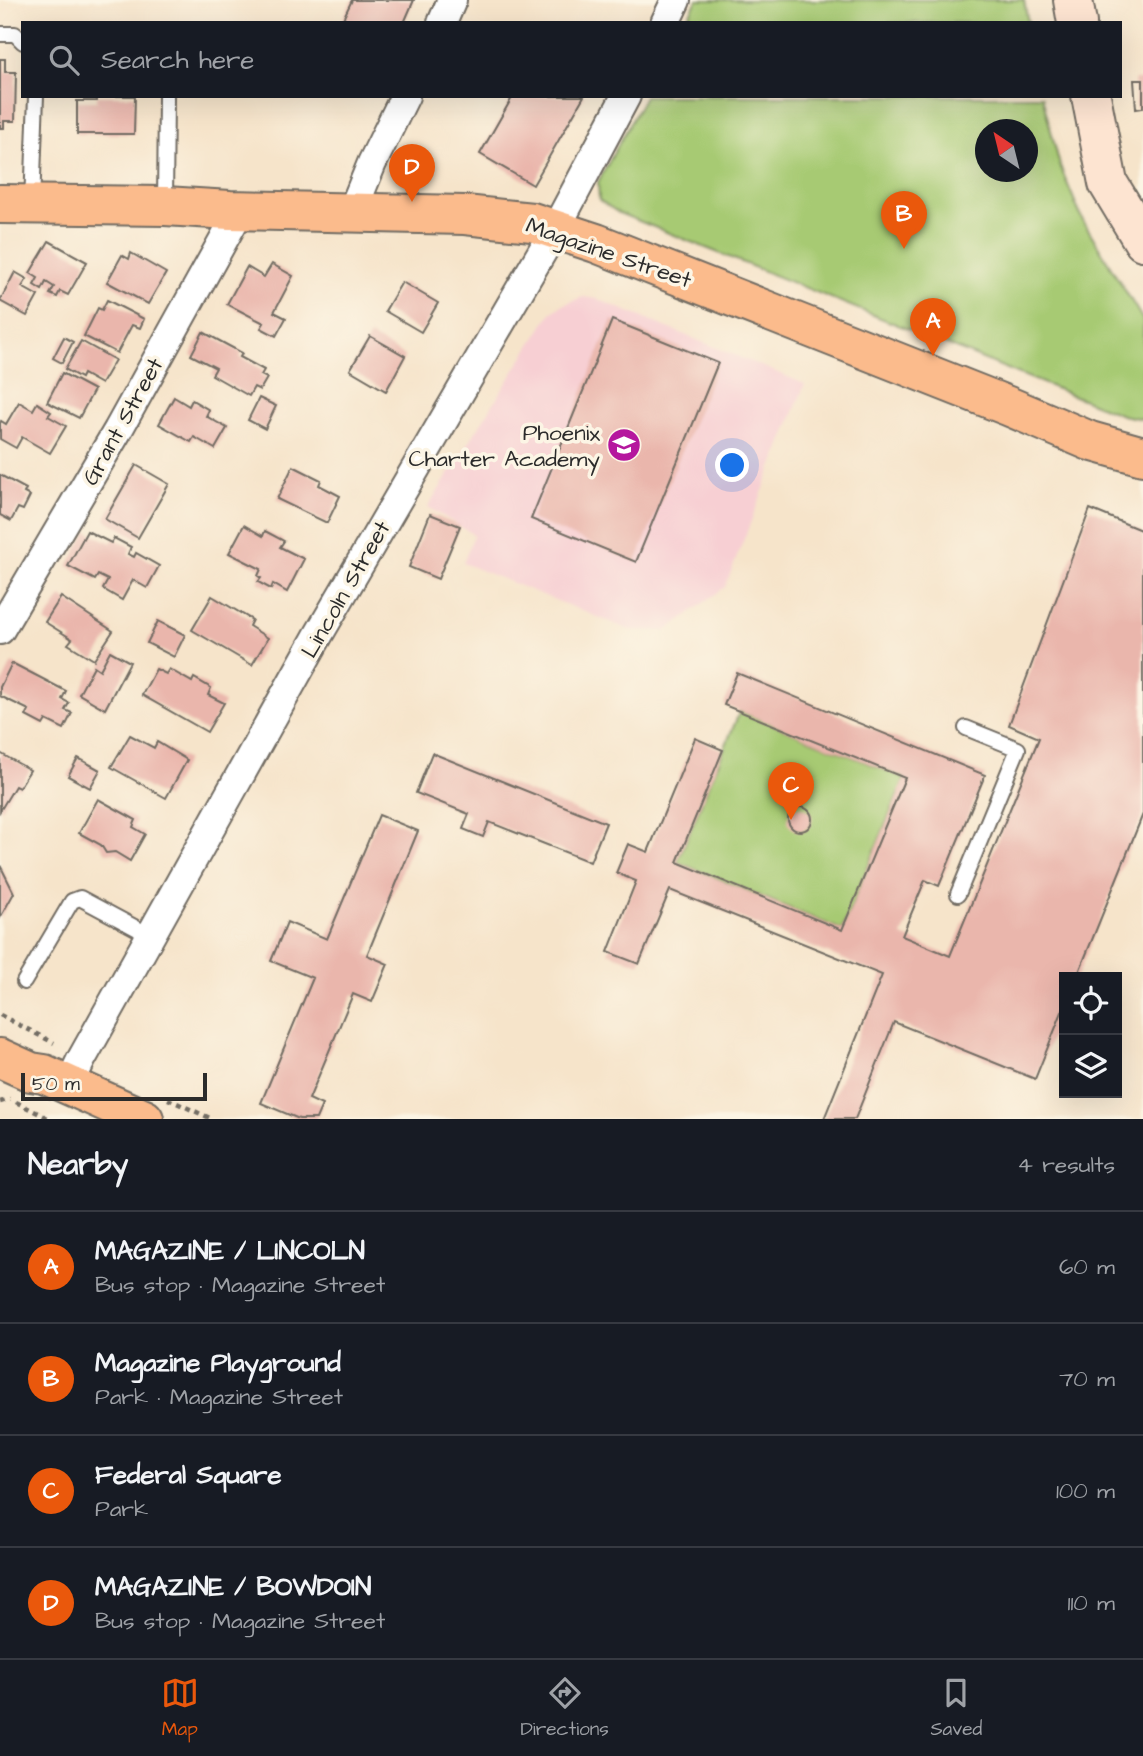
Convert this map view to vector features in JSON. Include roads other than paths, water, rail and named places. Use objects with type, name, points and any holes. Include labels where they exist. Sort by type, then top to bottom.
[{"type":"main road","points":[[1073,0],[1077,21]]},
{"type":"main road","points":[[1091,98],[1108,183],[1143,241]]},
{"type":"main road","name":"Magazine Street","points":[[16,205],[165,206],[352,212],[492,217],[532,222],[556,229],[1009,406],[1090,441],[1143,456]]},
{"type":"main road","points":[[0,1058],[31,1072],[44,1074],[144,1119]]},
{"type":"street","points":[[443,21],[452,0]]},
{"type":"street","points":[[666,21],[676,0]]},
{"type":"street","points":[[352,212],[372,163],[404,98]]},
{"type":"street","name":"Lincoln Street","points":[[69,1085],[318,634],[556,229],[625,98]]},
{"type":"street","name":"Grant Street","points":[[0,630],[118,430],[240,210]]},
{"type":"lane","points":[[0,34],[15,34],[21,40]]},
{"type":"lane","points":[[16,205],[36,98]]},
{"type":"lane","points":[[165,206],[166,98]]},
{"type":"lane","points":[[958,894],[1018,749],[966,728]]},
{"type":"lane","points":[[24,982],[72,901],[80,898],[151,936]]},
{"type":"place","name":"MAGAZINE / BOWDOIN","points":[[412,202]]},
{"type":"place","name":"Magazine Playground","points":[[904,249]]},
{"type":"place","name":"MAGAZINE / LINCOLN","points":[[933,356]]},
{"type":"place","name":"Phoenix Charter Academy","points":[[624,445]]},
{"type":"place","name":"Federal Square","points":[[791,820]]}]
